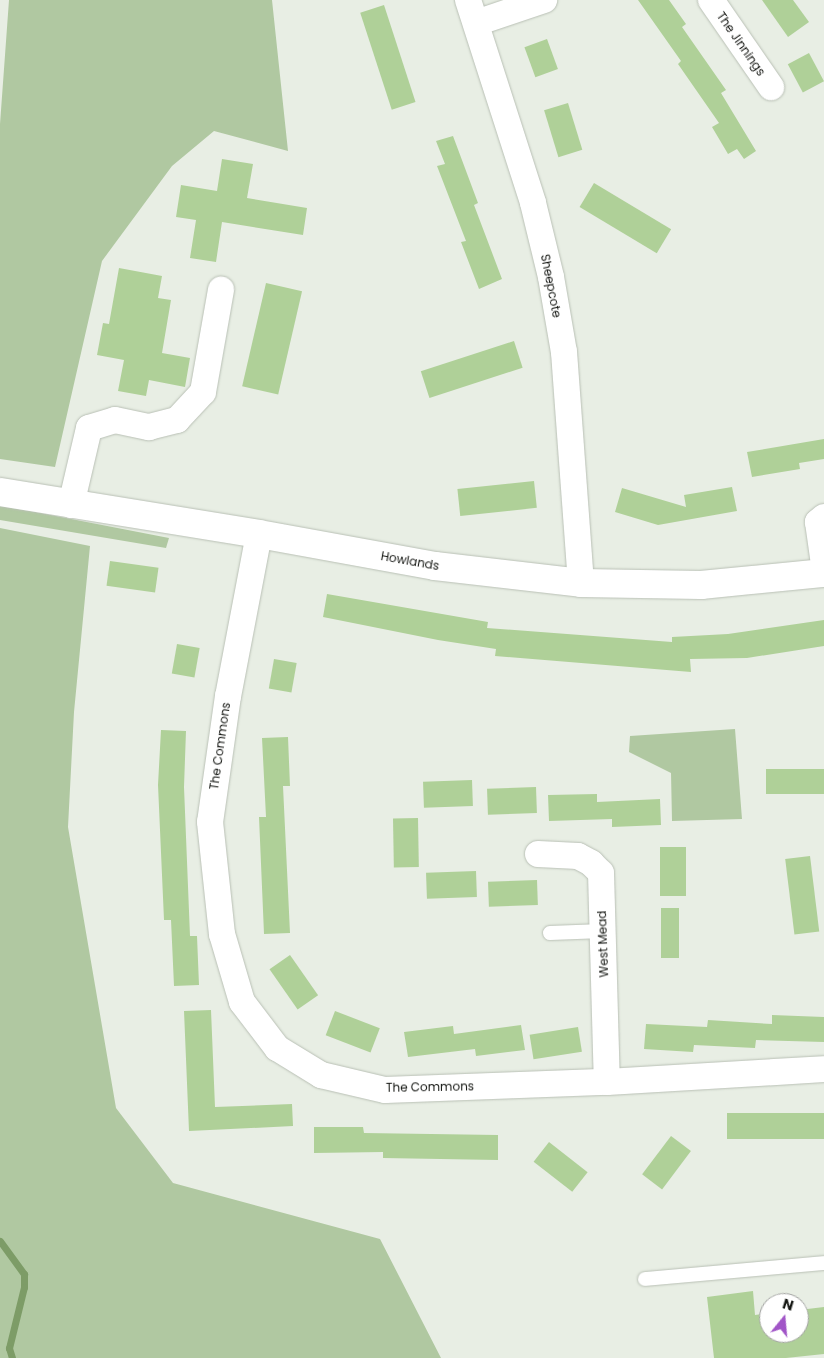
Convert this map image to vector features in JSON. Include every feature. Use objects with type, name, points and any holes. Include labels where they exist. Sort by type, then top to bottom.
[{"type":"street","points":[[472,11],[544,0]]},
{"type":"street","name":"The Jinnings","points":[[711,0],[771,88]]},
{"type":"street","name":"Sheepcote","points":[[472,11],[533,203],[551,277],[564,352],[581,583]]},
{"type":"street","points":[[71,505],[89,428],[115,420],[149,427],[177,420],[203,392],[221,290]]},
{"type":"street","name":"Howlands","points":[[0,492],[259,534],[435,566],[581,583],[701,585],[824,573]]},
{"type":"street","points":[[824,518],[818,522],[824,564]]},
{"type":"street","name":"The Commons","points":[[259,534],[228,696],[210,822],[222,934],[242,1002],[276,1048],[321,1075],[385,1090],[607,1082],[824,1068]]},
{"type":"street","name":"West Mead","points":[[538,854],[578,856],[591,863],[601,874],[607,1082]]},
{"type":"lane","points":[[550,933],[602,931]]},
{"type":"lane","points":[[645,1279],[824,1263]]},
{"type":"green space","points":[[9,0],[272,0],[288,151],[214,131],[172,166],[102,261],[55,467],[0,459],[0,124]]},
{"type":"green space","points":[[0,506],[169,538],[166,548],[0,520]]},
{"type":"green space","points":[[0,528],[90,546],[74,712],[68,827],[116,1108],[173,1183],[380,1239],[441,1358],[0,1358]]},
{"type":"green space","points":[[735,729],[742,819],[672,821],[671,773],[629,752],[630,736]]},
{"type":"building","points":[[638,0],[669,0],[686,24],[682,27],[726,90],[721,93],[756,151],[744,159],[737,149],[728,154],[712,127],[719,123],[678,64],[681,61]]},
{"type":"building","points":[[762,0],[793,0],[809,22],[788,37]]},
{"type":"building","points":[[384,5],[416,102],[392,110],[360,13]]},
{"type":"building","points":[[547,39],[558,69],[535,77],[524,47]]},
{"type":"building","points":[[809,53],[824,81],[803,93],[788,64]]},
{"type":"building","points":[[568,103],[582,150],[558,157],[544,110]]},
{"type":"building","points":[[453,136],[478,203],[474,205],[502,279],[479,289],[461,242],[466,241],[437,166],[445,164],[436,141]]},
{"type":"building","points":[[222,159],[253,164],[247,198],[307,208],[303,235],[222,222],[216,262],[190,258],[196,220],[176,217],[181,185],[217,191]]},
{"type":"building","points":[[594,183],[671,229],[657,253],[580,207]]},
{"type":"building","points":[[119,268],[162,276],[158,298],[171,300],[162,353],[190,358],[185,387],[149,380],[146,396],[118,391],[124,360],[97,355],[103,323],[109,324]]},
{"type":"building","points":[[266,283],[302,291],[278,395],[242,386]]},
{"type":"building","points":[[514,341],[523,368],[429,398],[421,371]]},
{"type":"building","points":[[824,439],[824,459],[799,463],[800,469],[752,477],[747,452]]},
{"type":"building","points":[[534,481],[537,508],[460,516],[457,489]]},
{"type":"building","points":[[732,487],[737,511],[658,525],[615,512],[622,488],[686,507],[684,495]]},
{"type":"building","points":[[110,561],[159,568],[155,593],[107,586]]},
{"type":"building","points":[[327,594],[488,622],[487,628],[672,642],[672,637],[728,634],[824,620],[824,646],[747,658],[690,659],[691,672],[495,656],[496,649],[438,640],[323,617]]},
{"type":"building","points":[[177,644],[200,648],[194,678],[172,674]]},
{"type":"building","points":[[274,659],[297,663],[291,693],[269,689]]},
{"type":"building","points":[[161,730],[186,731],[184,787],[190,936],[197,936],[199,985],[174,986],[171,920],[164,920],[158,785]]},
{"type":"building","points":[[288,737],[290,786],[283,786],[290,933],[264,934],[259,817],[266,817],[262,738]]},
{"type":"building","points":[[766,769],[824,769],[824,794],[766,794]]},
{"type":"building","points":[[472,780],[473,806],[424,808],[423,782]]},
{"type":"building","points":[[536,787],[537,813],[488,815],[487,789]]},
{"type":"building","points":[[597,794],[597,802],[660,799],[661,825],[612,827],[612,819],[549,821],[548,795]]},
{"type":"building","points":[[393,818],[418,818],[419,867],[394,867]]},
{"type":"building","points":[[660,847],[686,847],[686,896],[660,896]]},
{"type":"building","points":[[810,856],[819,931],[794,934],[785,859]]},
{"type":"building","points":[[476,871],[477,897],[427,899],[426,873]]},
{"type":"building","points":[[537,880],[538,905],[489,907],[488,882]]},
{"type":"building","points":[[661,908],[679,908],[679,958],[661,958]]},
{"type":"building","points":[[290,955],[318,995],[298,1009],[270,969]]},
{"type":"building","points":[[211,1010],[215,1107],[292,1104],[293,1126],[189,1131],[184,1011]]},
{"type":"building","points":[[335,1011],[380,1028],[370,1052],[326,1035]]},
{"type":"building","points":[[772,1015],[824,1017],[824,1042],[756,1040],[755,1048],[694,1045],[693,1052],[644,1049],[646,1024],[707,1027],[708,1020],[772,1024]]},
{"type":"building","points":[[521,1025],[525,1050],[476,1056],[475,1049],[408,1057],[404,1032],[453,1026],[454,1034]]},
{"type":"building","points":[[578,1027],[582,1052],[534,1059],[530,1035]]},
{"type":"building","points":[[727,1113],[824,1113],[824,1139],[727,1139]]},
{"type":"building","points":[[314,1127],[363,1127],[364,1133],[498,1135],[498,1160],[383,1158],[383,1152],[314,1153]]},
{"type":"building","points":[[671,1136],[691,1151],[662,1189],[642,1174]]},
{"type":"building","points":[[549,1142],[588,1172],[572,1192],[534,1162]]},
{"type":"building","points":[[753,1291],[755,1315],[759,1314],[759,1343],[809,1343],[809,1309],[824,1307],[824,1354],[786,1358],[714,1358],[707,1297]]},
{"type":"waterway","points":[[0,1241],[24,1274],[24,1287],[9,1348],[12,1358]]}]
